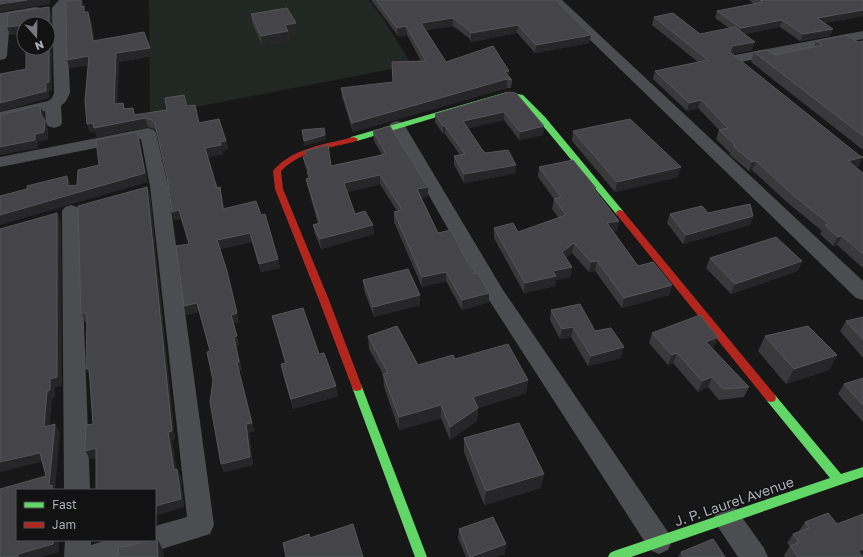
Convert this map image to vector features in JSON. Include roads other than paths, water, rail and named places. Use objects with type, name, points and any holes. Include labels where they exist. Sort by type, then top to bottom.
[{"type":"street","points":[[555,0],[863,293]]},
{"type":"street","points":[[0,49],[2,16],[62,4],[62,93],[54,104],[54,123]]},
{"type":"street","points":[[754,73],[736,59],[862,36]]},
{"type":"street","points":[[421,557],[324,300],[279,189],[277,171],[282,164],[296,156],[507,94],[518,95],[525,99],[839,480]]},
{"type":"street","points":[[0,117],[54,104]]},
{"type":"street","points":[[397,126],[496,295],[659,542]]},
{"type":"street","points":[[0,162],[148,134],[151,188],[201,525],[156,539]]},
{"type":"street","points":[[71,211],[77,489]]},
{"type":"street","name":"J. P. Laurel Avenue","points":[[614,557],[863,472]]},
{"type":"street","points":[[728,518],[754,557]]},
{"type":"street","points":[[78,541],[78,557]]},
{"type":"street","points":[[93,557],[147,541]]}]
